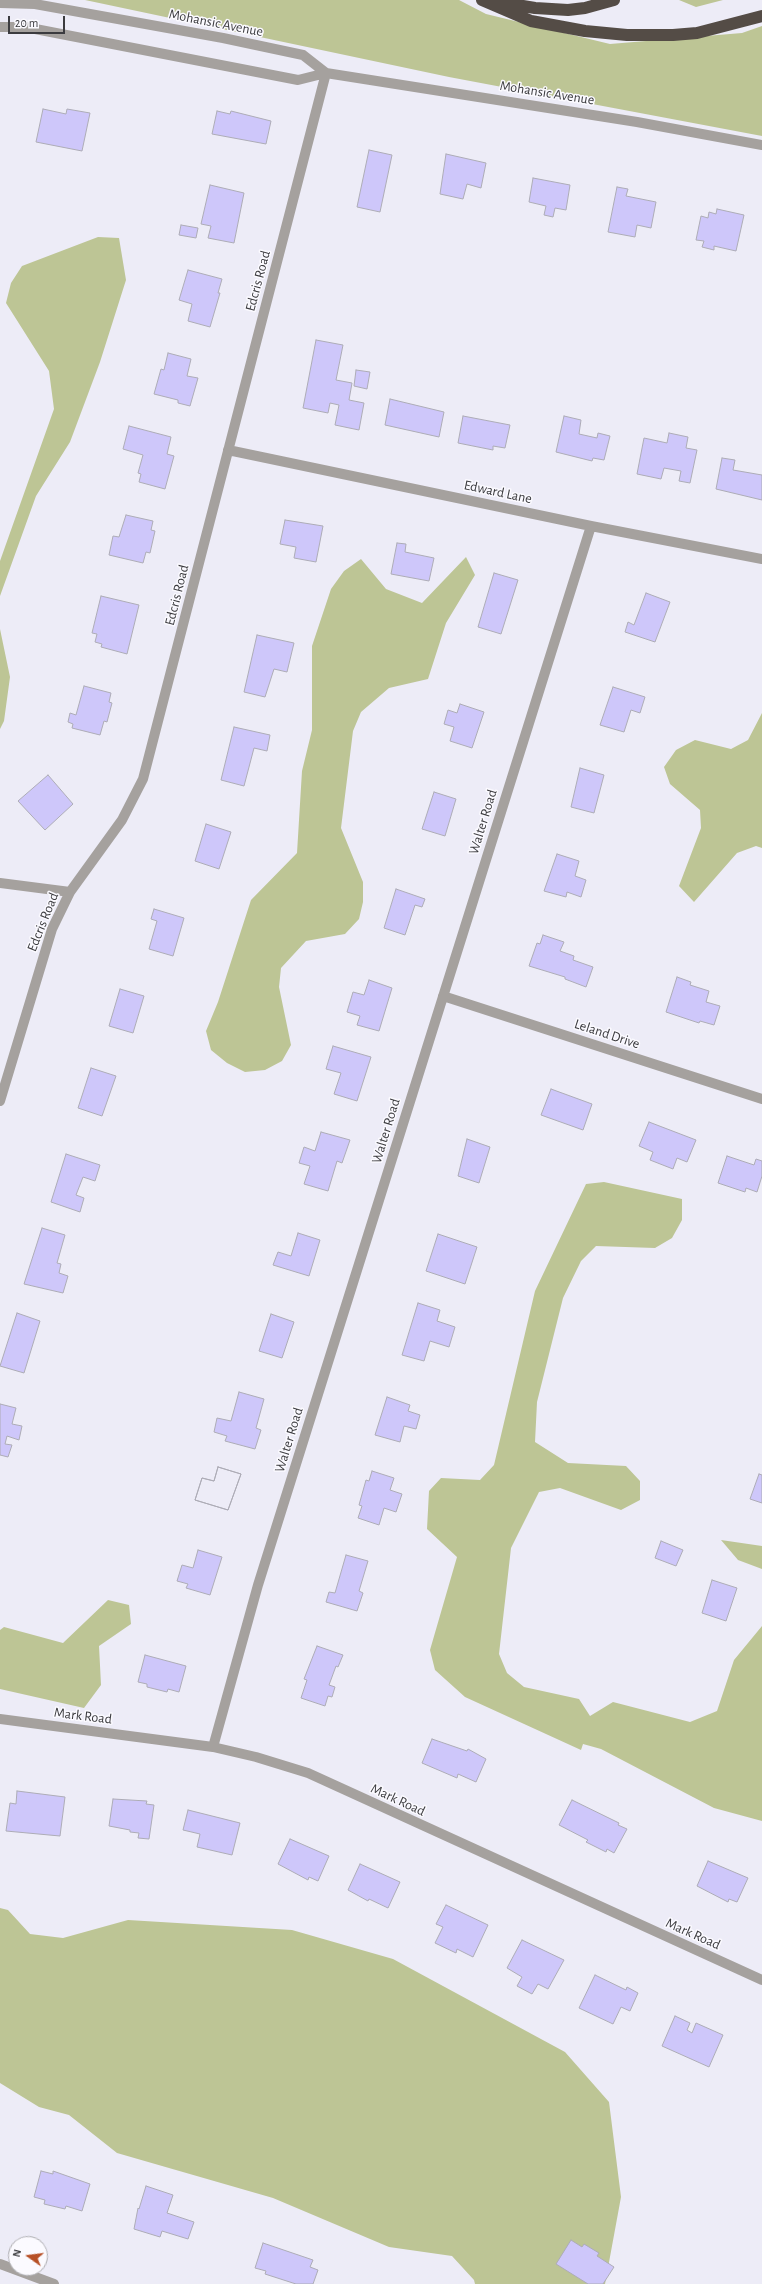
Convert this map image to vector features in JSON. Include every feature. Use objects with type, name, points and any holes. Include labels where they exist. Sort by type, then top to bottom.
[{"type":"highway","points":[[482,0],[531,21],[585,31],[627,35],[673,35],[697,32],[762,16]]},
{"type":"highway","points":[[487,0],[535,8],[568,10],[596,6],[614,0]]},
{"type":"street","name":"Mohansic Avenue","points":[[0,3],[35,2],[303,55],[326,73]]},
{"type":"street","name":"Mohansic Avenue","points":[[0,27],[25,27],[298,80],[326,73],[637,122],[762,145]]},
{"type":"street","name":"Edcris Road","points":[[0,1101],[52,929],[70,892],[122,820],[142,778],[326,73]]},
{"type":"street","name":"Edward Lane","points":[[228,450],[591,526],[762,559]]},
{"type":"street","name":"Walter Road","points":[[213,1747],[258,1586],[591,526]]},
{"type":"street","points":[[0,882],[70,892]]},
{"type":"street","name":"Leland Drive","points":[[443,996],[762,1099]]},
{"type":"street","name":"Mark Road","points":[[0,1719],[213,1747],[256,1757],[308,1773],[762,1980]]},
{"type":"street","points":[[0,2264],[54,2284]]},
{"type":"green space","points":[[85,0],[459,0],[486,14],[610,44],[742,33],[762,26],[762,136],[449,77]]},
{"type":"green space","points":[[679,0],[723,0],[696,7]]},
{"type":"green space","points":[[98,237],[119,238],[126,280],[100,362],[70,442],[36,496],[0,596],[0,561],[54,409],[49,371],[6,303],[11,283],[22,266]]},
{"type":"green space","points":[[466,557],[475,575],[446,623],[428,679],[389,688],[361,712],[353,731],[341,828],[363,882],[363,902],[359,919],[345,934],[306,941],[281,968],[279,987],[291,1045],[282,1061],[265,1070],[245,1072],[227,1063],[211,1050],[206,1031],[218,1002],[251,900],[297,853],[302,771],[312,730],[312,646],[331,589],[344,571],[361,559],[386,589],[422,603]]},
{"type":"green space","points":[[0,629],[10,677],[4,721],[0,729]]},
{"type":"green space","points":[[762,713],[762,848],[756,846],[737,853],[694,902],[679,886],[701,828],[700,810],[670,784],[664,767],[676,750],[695,740],[731,749],[748,740]]},
{"type":"green space","points":[[604,1182],[682,1199],[682,1220],[672,1238],[655,1248],[596,1246],[581,1261],[563,1298],[537,1402],[535,1442],[568,1463],[626,1466],[640,1481],[640,1500],[621,1510],[560,1488],[539,1492],[511,1548],[499,1654],[507,1673],[524,1687],[579,1699],[590,1716],[613,1702],[690,1722],[717,1711],[734,1660],[762,1626],[762,1821],[714,1808],[601,1749],[583,1744],[581,1750],[465,1697],[435,1670],[430,1650],[457,1557],[427,1529],[429,1491],[441,1478],[480,1480],[494,1465],[535,1291],[586,1184]]},
{"type":"green space","points":[[721,1540],[762,1546],[762,1569],[738,1560]]},
{"type":"green space","points":[[108,1600],[129,1605],[131,1624],[99,1646],[101,1685],[84,1708],[0,1689],[0,1630],[4,1627],[63,1643]]},
{"type":"green space","points":[[0,1908],[8,1910],[30,1934],[63,1938],[128,1920],[292,1930],[393,1959],[565,2052],[609,2102],[621,2197],[605,2284],[475,2284],[474,2280],[452,2256],[389,2247],[273,2198],[117,2153],[69,2115],[39,2107],[0,2083]]},
{"type":"building","points":[[43,109],[66,114],[67,109],[90,113],[82,151],[36,142]]},
{"type":"building","points":[[217,111],[230,114],[231,111],[271,121],[266,144],[212,134]]},
{"type":"building","points":[[369,150],[392,155],[380,212],[357,207]]},
{"type":"building","points":[[446,154],[486,163],[481,188],[467,184],[463,199],[440,194]]},
{"type":"building","points":[[533,178],[570,185],[566,210],[555,208],[553,217],[544,215],[546,206],[529,202]]},
{"type":"building","points":[[210,185],[244,193],[234,243],[208,238],[211,226],[201,224]]},
{"type":"building","points":[[617,187],[628,189],[626,196],[656,202],[651,228],[637,225],[635,237],[608,232]]},
{"type":"building","points":[[717,209],[744,215],[736,251],[714,246],[714,250],[702,247],[704,241],[696,240],[701,216],[708,218],[709,212],[716,214]]},
{"type":"building","points":[[181,225],[198,228],[196,238],[179,235]]},
{"type":"building","points":[[188,270],[222,279],[218,293],[220,293],[210,327],[188,321],[192,304],[179,300]]},
{"type":"building","points":[[316,340],[343,345],[336,380],[352,383],[349,400],[364,403],[359,430],[335,425],[339,405],[330,403],[328,413],[303,408]]},
{"type":"building","points":[[168,353],[191,359],[187,376],[198,378],[190,406],[178,403],[178,400],[154,394],[161,369],[164,370]]},
{"type":"building","points":[[356,370],[370,372],[367,389],[354,386]]},
{"type":"building","points":[[390,399],[444,412],[439,437],[385,425]]},
{"type":"building","points":[[463,416],[510,425],[505,448],[493,446],[493,450],[458,443]]},
{"type":"building","points":[[564,416],[581,420],[579,434],[597,438],[598,433],[610,436],[604,460],[593,458],[592,461],[556,452]]},
{"type":"building","points":[[129,426],[171,437],[167,454],[174,456],[165,489],[139,482],[141,474],[138,473],[143,455],[123,449]]},
{"type":"building","points":[[669,433],[688,437],[686,448],[697,450],[690,483],[679,481],[681,471],[664,468],[661,479],[637,474],[644,438],[667,443]]},
{"type":"building","points":[[722,458],[735,460],[733,470],[762,475],[762,500],[716,489]]},
{"type":"building","points":[[126,515],[153,521],[151,530],[155,531],[150,553],[146,552],[143,563],[109,555],[113,536],[119,537]]},
{"type":"building","points":[[285,520],[323,526],[316,562],[294,558],[296,547],[280,544]]},
{"type":"building","points":[[397,543],[406,544],[405,552],[434,558],[429,581],[391,574]]},
{"type":"building","points":[[494,573],[518,580],[501,634],[478,627]]},
{"type":"building","points":[[646,593],[670,602],[655,642],[625,632],[628,622],[634,625]]},
{"type":"building","points":[[101,596],[139,605],[127,654],[101,647],[102,644],[95,642],[97,634],[92,633]]},
{"type":"building","points":[[257,635],[294,643],[287,672],[274,669],[265,697],[244,692]]},
{"type":"building","points":[[84,686],[111,693],[109,702],[112,703],[107,722],[104,721],[100,735],[72,728],[73,724],[68,722],[70,713],[76,715]]},
{"type":"building","points":[[613,687],[645,697],[640,713],[631,710],[624,732],[600,725]]},
{"type":"building","points":[[460,704],[484,712],[472,748],[450,741],[454,727],[444,724],[448,710],[457,713]]},
{"type":"building","points":[[234,727],[270,735],[267,751],[254,748],[244,786],[221,780]]},
{"type":"building","points":[[580,768],[604,775],[594,813],[571,807]]},
{"type":"building","points":[[48,775],[73,804],[45,830],[18,801]]},
{"type":"building","points":[[434,792],[456,799],[445,836],[422,829]]},
{"type":"building","points":[[206,824],[231,832],[219,869],[195,861]]},
{"type":"building","points":[[557,854],[579,861],[575,876],[586,880],[581,897],[567,892],[566,897],[544,891]]},
{"type":"building","points":[[396,889],[425,899],[422,907],[415,905],[405,935],[384,928]]},
{"type":"building","points":[[154,909],[184,918],[173,956],[149,949],[157,921],[151,919]]},
{"type":"building","points":[[543,935],[564,942],[560,951],[574,956],[573,960],[593,967],[586,987],[565,979],[565,977],[529,966],[537,943],[540,944]]},
{"type":"building","points":[[677,977],[691,982],[690,985],[709,991],[706,1002],[720,1006],[714,1025],[700,1021],[699,1023],[666,1012]]},
{"type":"building","points":[[369,980],[392,988],[379,1031],[357,1025],[360,1016],[347,1012],[353,992],[364,995]]},
{"type":"building","points":[[120,989],[144,996],[133,1033],[109,1026]]},
{"type":"building","points":[[333,1046],[371,1057],[357,1101],[334,1094],[341,1073],[326,1069]]},
{"type":"building","points":[[91,1068],[116,1076],[102,1116],[78,1108]]},
{"type":"building","points":[[551,1089],[592,1104],[583,1130],[541,1115]]},
{"type":"building","points":[[649,1122],[696,1140],[687,1162],[677,1158],[673,1169],[650,1160],[653,1152],[639,1146]]},
{"type":"building","points":[[321,1132],[350,1140],[342,1163],[337,1161],[328,1191],[304,1184],[310,1166],[299,1163],[304,1147],[315,1151]]},
{"type":"building","points":[[467,1139],[490,1147],[479,1183],[458,1176]]},
{"type":"building","points":[[66,1154],[100,1165],[95,1181],[83,1177],[76,1195],[84,1198],[80,1212],[51,1202]]},
{"type":"building","points":[[727,1156],[754,1165],[756,1159],[762,1161],[762,1176],[757,1192],[746,1188],[745,1192],[718,1183]]},
{"type":"building","points":[[42,1228],[65,1235],[57,1263],[61,1264],[59,1273],[68,1276],[63,1293],[24,1284]]},
{"type":"building","points":[[298,1233],[320,1240],[309,1276],[273,1265],[278,1252],[291,1256]]},
{"type":"building","points":[[438,1234],[477,1247],[465,1284],[426,1271]]},
{"type":"building","points":[[418,1303],[440,1310],[437,1321],[455,1327],[449,1347],[430,1341],[424,1361],[402,1355]]},
{"type":"building","points":[[17,1313],[40,1321],[24,1373],[0,1366]]},
{"type":"building","points":[[271,1314],[294,1322],[282,1358],[259,1351]]},
{"type":"building","points":[[239,1392],[264,1399],[256,1428],[261,1430],[255,1449],[225,1441],[227,1436],[214,1432],[217,1418],[231,1421]]},
{"type":"building","points":[[387,1397],[410,1405],[408,1411],[420,1415],[416,1429],[404,1426],[400,1442],[375,1435]]},
{"type":"building","points":[[0,1404],[16,1408],[12,1424],[22,1426],[19,1440],[7,1436],[5,1444],[12,1445],[8,1457],[0,1455]]},
{"type":"building","points":[[218,1467],[241,1474],[228,1510],[195,1500],[202,1478],[214,1481]]},
{"type":"building","points":[[218,1467],[241,1474],[228,1510],[195,1500],[202,1478],[214,1481]]},
{"type":"building","points":[[372,1471],[394,1478],[390,1490],[402,1494],[396,1512],[384,1508],[379,1525],[358,1518],[362,1506],[359,1505],[366,1480],[369,1481]]},
{"type":"building","points":[[759,1474],[762,1475],[762,1503],[750,1499]]},
{"type":"building","points":[[661,1541],[683,1550],[676,1566],[655,1558]]},
{"type":"building","points":[[198,1550],[222,1557],[210,1595],[186,1588],[188,1584],[177,1581],[182,1565],[193,1568]]},
{"type":"building","points":[[346,1555],[368,1561],[359,1591],[363,1593],[357,1611],[326,1602],[329,1592],[335,1593]]},
{"type":"building","points":[[712,1580],[737,1588],[726,1621],[702,1613]]},
{"type":"building","points":[[317,1646],[343,1655],[338,1667],[336,1666],[329,1685],[335,1687],[332,1697],[328,1696],[325,1706],[301,1698],[307,1680],[304,1679]]},
{"type":"building","points":[[145,1655],[186,1666],[179,1692],[168,1689],[167,1692],[147,1687],[147,1684],[138,1682]]},
{"type":"building","points":[[432,1739],[467,1751],[468,1749],[486,1759],[476,1782],[458,1774],[457,1778],[422,1763]]},
{"type":"building","points":[[17,1791],[65,1797],[60,1836],[6,1831],[10,1803],[16,1804]]},
{"type":"building","points":[[113,1799],[147,1801],[146,1804],[154,1805],[149,1839],[138,1838],[139,1833],[130,1832],[130,1830],[109,1826]]},
{"type":"building","points":[[572,1800],[619,1823],[618,1825],[627,1829],[614,1853],[607,1849],[606,1852],[586,1842],[588,1840],[559,1825]]},
{"type":"building","points":[[188,1810],[240,1823],[232,1855],[197,1847],[200,1834],[183,1830]]},
{"type":"building","points":[[290,1839],[329,1856],[318,1881],[309,1877],[308,1880],[278,1864]]},
{"type":"building","points":[[708,1861],[748,1878],[737,1902],[729,1899],[728,1902],[697,1886]]},
{"type":"building","points":[[360,1864],[400,1882],[388,1908],[369,1899],[368,1901],[348,1890]]},
{"type":"building","points":[[446,1905],[488,1925],[473,1957],[457,1949],[456,1953],[435,1943],[443,1927],[436,1924]]},
{"type":"building","points":[[522,1940],[564,1960],[548,1989],[538,1984],[532,1994],[517,1986],[522,1977],[507,1968]]},
{"type":"building","points":[[595,1975],[626,1990],[627,1987],[638,1993],[630,2011],[621,2007],[613,2024],[579,2008]]},
{"type":"building","points":[[675,2016],[690,2023],[687,2030],[692,2033],[696,2023],[723,2035],[709,2067],[662,2046]]},
{"type":"building","points":[[41,2171],[53,2174],[53,2171],[90,2184],[82,2211],[66,2206],[65,2209],[44,2204],[45,2200],[34,2197]]},
{"type":"building","points":[[146,2186],[173,2195],[167,2213],[194,2222],[188,2239],[162,2231],[160,2237],[134,2229],[138,2208],[139,2209]]},
{"type":"building","points":[[571,2240],[582,2247],[584,2244],[599,2253],[597,2256],[614,2267],[603,2284],[588,2284],[556,2264]]},
{"type":"building","points":[[263,2243],[313,2260],[310,2267],[318,2270],[313,2284],[296,2284],[265,2274],[266,2271],[255,2268]]}]
